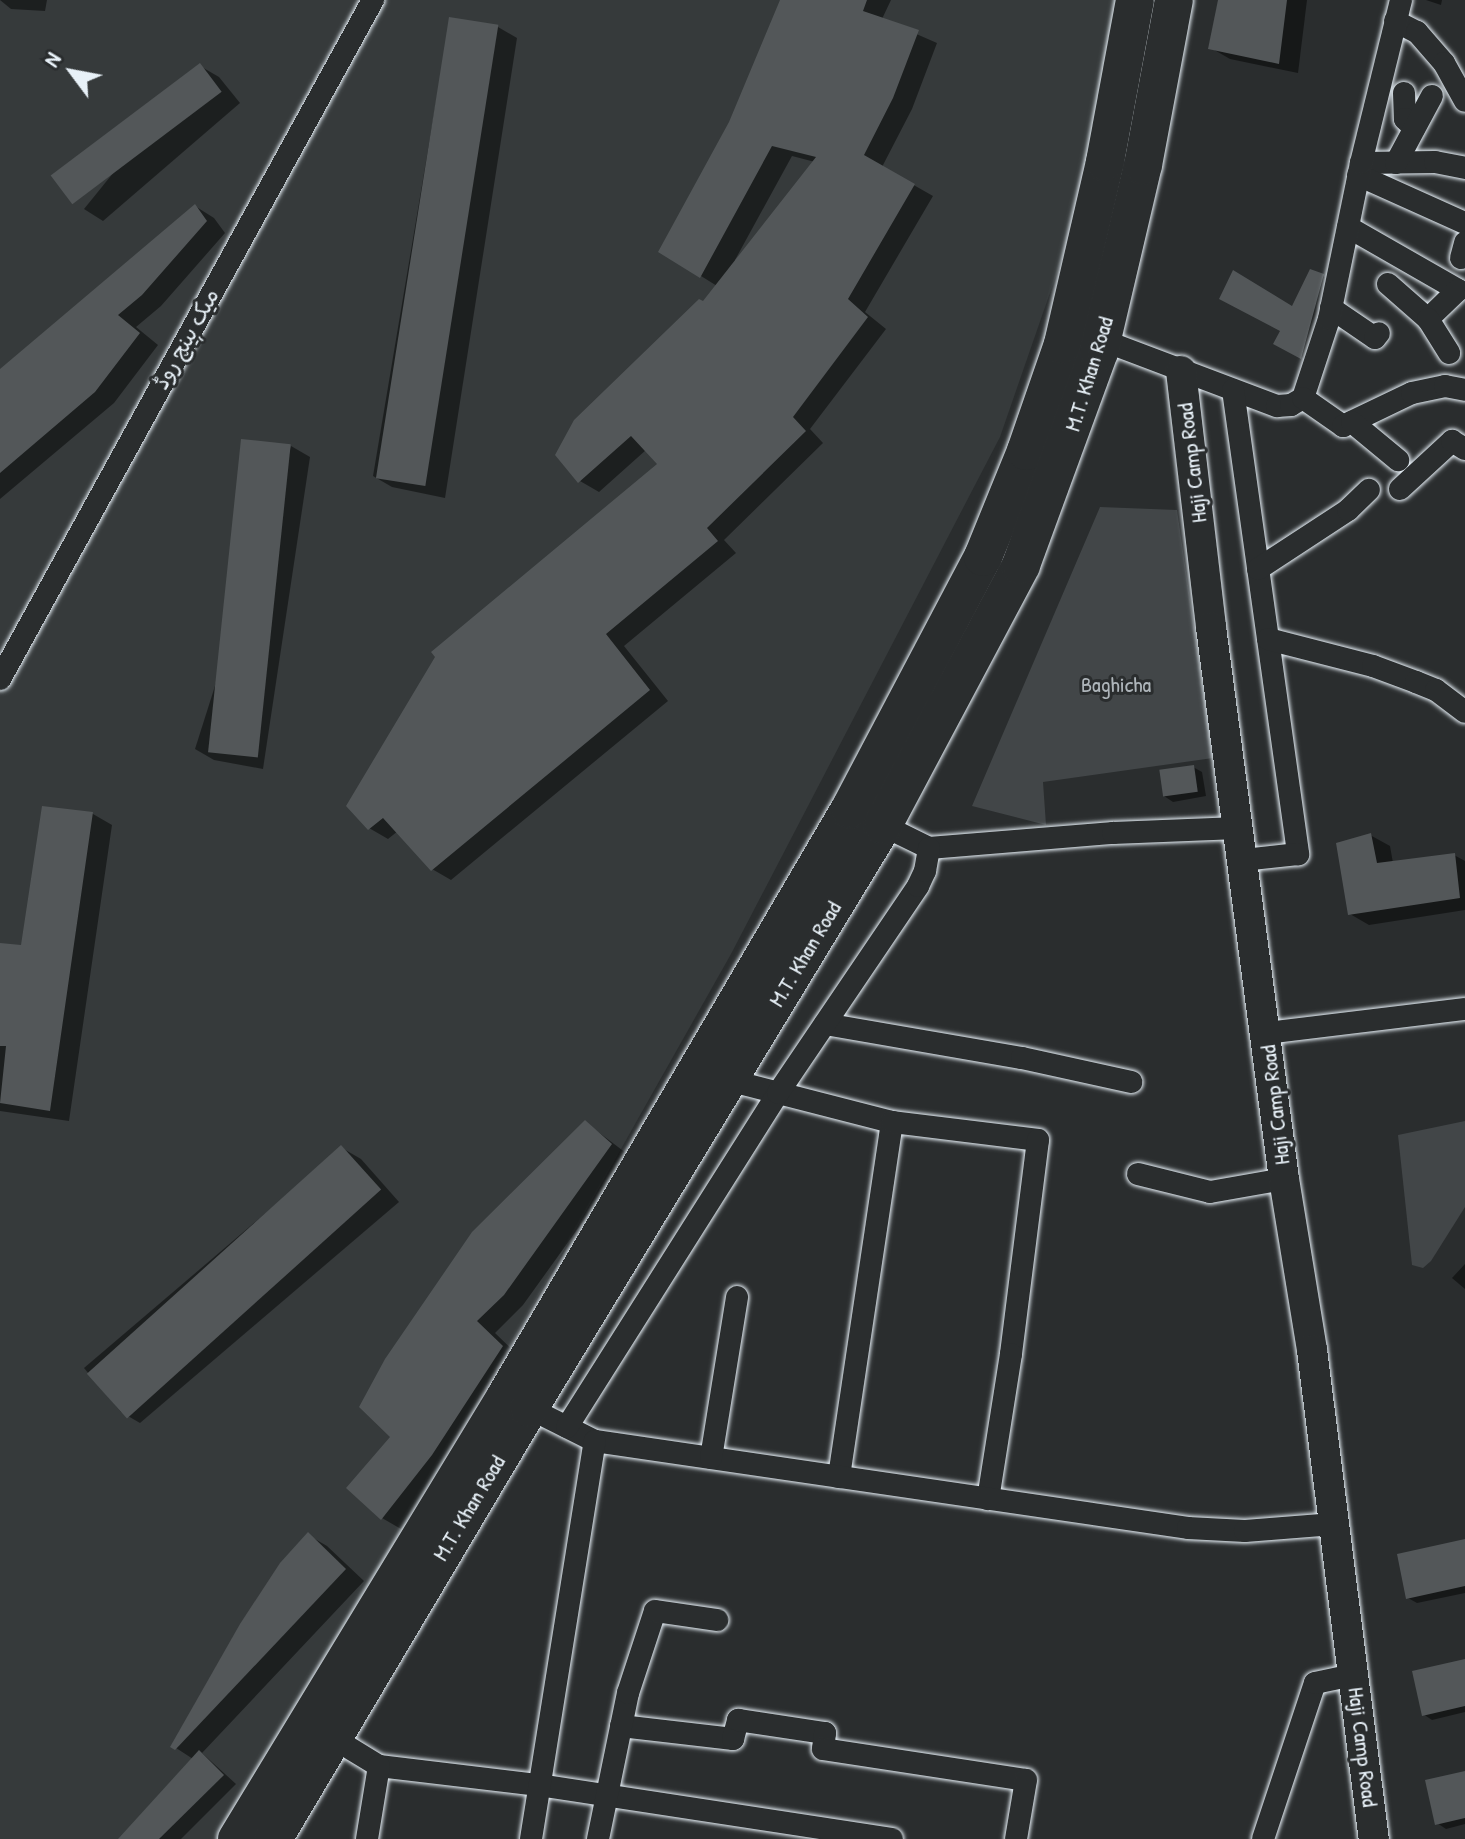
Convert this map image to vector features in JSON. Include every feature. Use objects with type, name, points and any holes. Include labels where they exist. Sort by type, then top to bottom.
[{"type":"highway","name":"M.T. Khan Road","points":[[273,1839],[728,1080],[867,817],[983,557],[1026,451],[1063,344],[1105,162],[1135,0]]},
{"type":"highway","name":"M.T. Khan Road","points":[[237,1839],[506,1396],[1021,565],[1102,340],[1143,165],[1174,0]]},
{"type":"street","name":"میک ہینچ روڈ","points":[[0,679],[373,0]]},
{"type":"street","points":[[1102,340],[1277,406],[1291,405],[1303,398],[1331,308],[1398,10]]},
{"type":"street","points":[[1398,10],[1444,63],[1465,101]]},
{"type":"street","points":[[1404,93],[1405,119],[1414,128]]},
{"type":"street","points":[[1396,163],[1432,96]]},
{"type":"street","points":[[1360,169],[1396,163],[1435,162],[1465,168]]},
{"type":"street","points":[[1360,169],[1465,223]]},
{"type":"street","points":[[1348,227],[1458,290],[1428,319]]},
{"type":"street","points":[[1388,284],[1428,319],[1449,353]]},
{"type":"street","points":[[1331,308],[1375,338],[1379,333]]},
{"type":"street","name":"Haji Camp Road","points":[[1181,371],[1284,1179],[1312,1350],[1374,1839]]},
{"type":"street","points":[[1303,398],[1343,426],[1412,393],[1445,386],[1465,390]]},
{"type":"street","points":[[1233,390],[1298,854],[1244,860]]},
{"type":"street","points":[[1352,422],[1398,460]]},
{"type":"street","points":[[1400,489],[1452,441],[1465,449]]},
{"type":"street","points":[[1258,569],[1348,510],[1369,490]]},
{"type":"street","points":[[1268,639],[1373,666],[1436,690],[1465,712]]},
{"type":"street","points":[[867,817],[929,848],[1113,833],[1238,828]]},
{"type":"street","points":[[567,1427],[778,1093],[918,886],[925,871],[929,848]]},
{"type":"street","points":[[1266,1033],[1465,1009]]},
{"type":"street","points":[[825,1024],[1022,1058],[1131,1082]]},
{"type":"street","points":[[728,1080],[892,1122],[1038,1140],[1011,1354],[988,1499]]},
{"type":"street","points":[[839,1477],[892,1122]]},
{"type":"street","points":[[1138,1174],[1210,1192],[1284,1179]]},
{"type":"street","points":[[711,1458],[737,1297]]},
{"type":"street","points":[[529,1408],[595,1441],[1188,1528],[1245,1531],[1334,1524]]},
{"type":"street","points":[[531,1839],[595,1441]]},
{"type":"street","points":[[598,1839],[621,1726],[655,1611],[717,1620]]},
{"type":"street","points":[[1263,1839],[1315,1683],[1354,1675]]},
{"type":"street","points":[[621,1726],[733,1739],[738,1720],[825,1733],[823,1749],[1026,1780],[1016,1839]]},
{"type":"street","points":[[333,1738],[379,1766],[539,1785],[892,1839]]},
{"type":"street","points":[[367,1839],[379,1766]]},
{"type":"shaded area","points":[[0,0],[1137,0],[1123,82],[1000,437],[731,954],[437,1475],[220,1839],[0,1839]]},
{"type":"green space","name":"Baghicha","points":[[1100,507],[1177,510],[1213,758],[1043,782],[1046,825],[972,806]]},
{"type":"green space","points":[[1465,1121],[1465,1207],[1431,1261],[1423,1268],[1412,1265],[1398,1135]]},
{"type":"building","points":[[780,0],[867,0],[863,11],[919,30],[893,98],[864,155],[915,184],[848,299],[868,317],[793,417],[806,431],[707,528],[718,541],[606,634],[650,690],[431,871],[383,818],[368,830],[346,806],[435,657],[431,652],[657,464],[631,436],[578,483],[555,455],[574,420],[699,299],[703,301],[816,157],[772,146],[700,278],[658,252],[729,122]]},
{"type":"building","points":[[1218,0],[1287,0],[1279,64],[1208,49]]},
{"type":"building","points":[[449,17],[498,25],[425,486],[376,478]]},
{"type":"building","points":[[200,63],[222,92],[72,204],[51,176]]},
{"type":"building","points":[[195,204],[207,221],[142,295],[118,315],[140,333],[95,392],[0,473],[0,369]]},
{"type":"building","points":[[1310,269],[1324,274],[1301,359],[1273,344],[1280,331],[1219,299],[1233,270],[1292,306]]},
{"type":"building","points":[[241,439],[291,444],[258,758],[208,752]]},
{"type":"building","points":[[1194,765],[1198,792],[1163,797],[1159,770]]},
{"type":"building","points":[[42,806],[93,812],[50,1111],[0,1103],[6,1046],[0,1046],[0,943],[21,945]]},
{"type":"building","points":[[1371,833],[1377,863],[1455,853],[1460,898],[1348,915],[1336,843]]},
{"type":"building","points":[[585,1120],[612,1144],[504,1295],[477,1321],[503,1346],[432,1455],[381,1520],[346,1488],[390,1437],[359,1407],[385,1359],[472,1232]]},
{"type":"building","points":[[341,1145],[381,1190],[127,1418],[87,1374]]},
{"type":"building","points":[[308,1532],[346,1569],[175,1750],[170,1747],[240,1624],[280,1563]]},
{"type":"building","points":[[1465,1539],[1465,1586],[1406,1599],[1397,1554]]},
{"type":"building","points":[[1465,1659],[1465,1706],[1422,1716],[1412,1671]]},
{"type":"building","points":[[199,1750],[224,1775],[159,1839],[118,1839]]},
{"type":"building","points":[[1465,1771],[1465,1818],[1435,1825],[1425,1780]]}]
